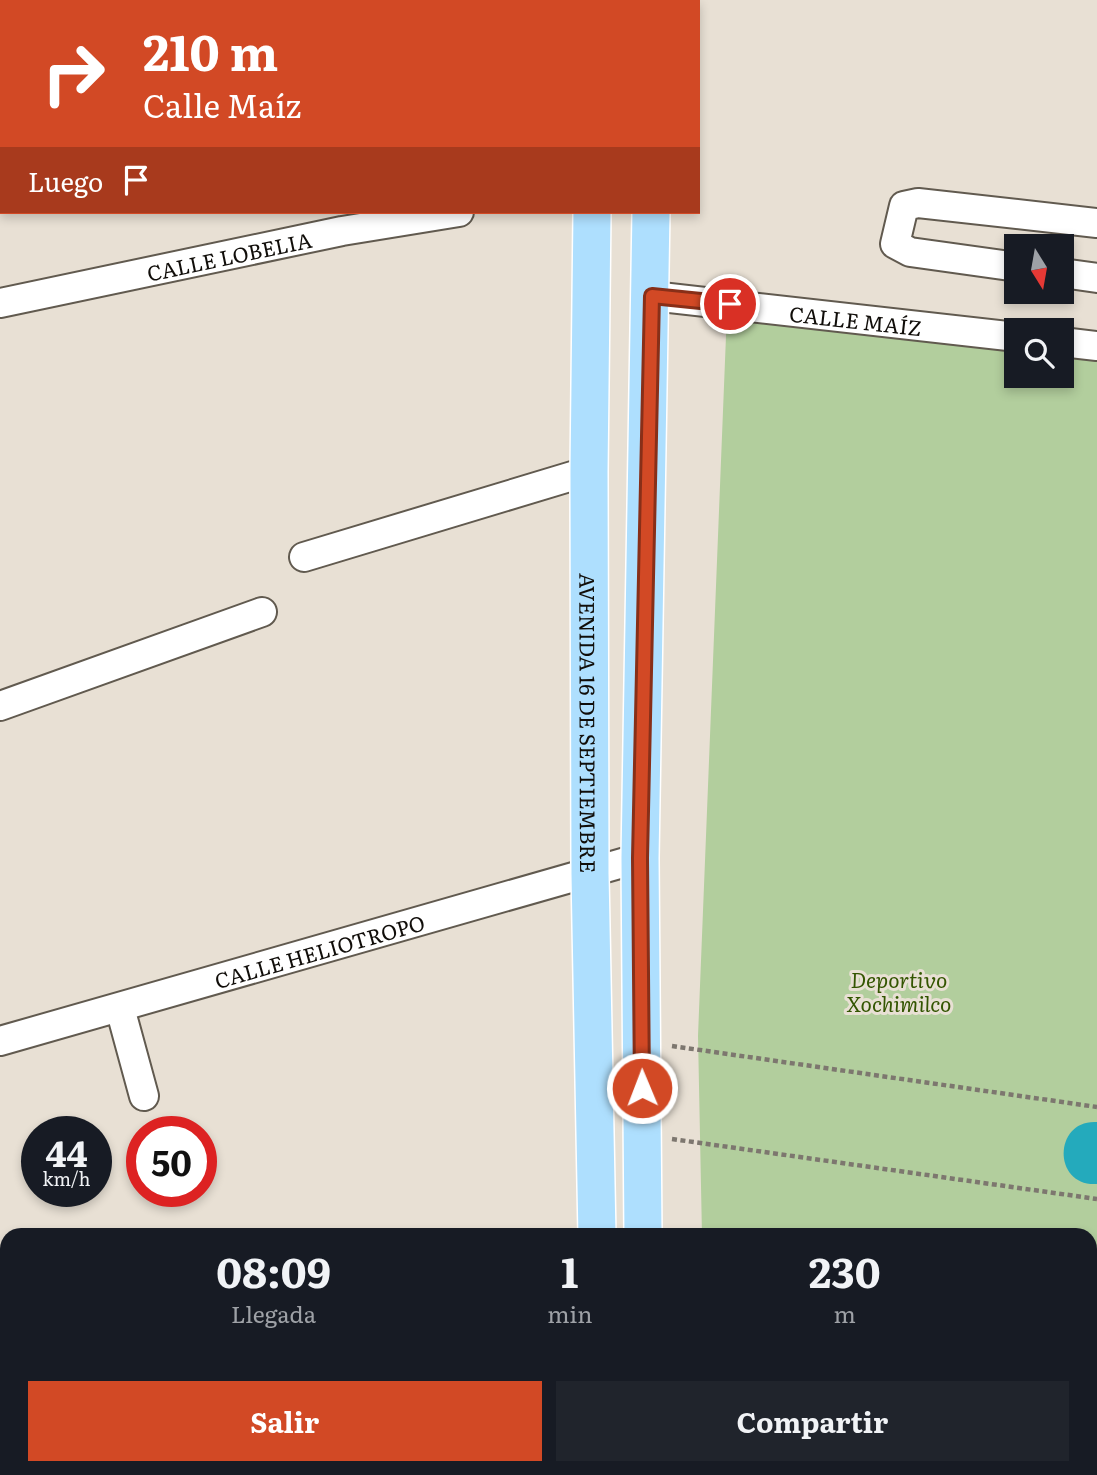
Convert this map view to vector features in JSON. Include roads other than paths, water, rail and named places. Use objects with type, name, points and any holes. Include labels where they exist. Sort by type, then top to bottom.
[{"type":"main road","name":"AVENIDA 16 DE SEPTIEMBRE","points":[[592,214],[589,471],[590,874],[597,1228]]},
{"type":"main road","points":[[643,1228],[640,858],[652,296],[651,214]]},
{"type":"main road","points":[[597,1161],[643,1148]]},
{"type":"street","points":[[1004,265],[910,252],[895,244],[904,206],[918,203],[1097,223]]},
{"type":"street","name":"CALLE LOBELIA","points":[[0,303],[342,232],[447,214]]},
{"type":"street","points":[[1074,275],[1097,278]]},
{"type":"street","name":"CALLE MAÍZ","points":[[652,296],[1004,336]]},
{"type":"street","points":[[1074,343],[1097,346]]},
{"type":"street","points":[[304,557],[589,471]]},
{"type":"street","points":[[0,706],[262,612]]},
{"type":"street","name":"CALLE HELIOTROPO","points":[[0,1041],[640,858]]},
{"type":"street","points":[[120,1008],[144,1096]]},
{"type":"water","points":[[1097,1122],[1097,1184],[1082,1182],[1072,1175],[1066,1165],[1064,1153],[1066,1141],[1072,1131],[1083,1124]]},
{"type":"park label","name":"Deportivo Xochimilco","points":[[899,990]]}]
